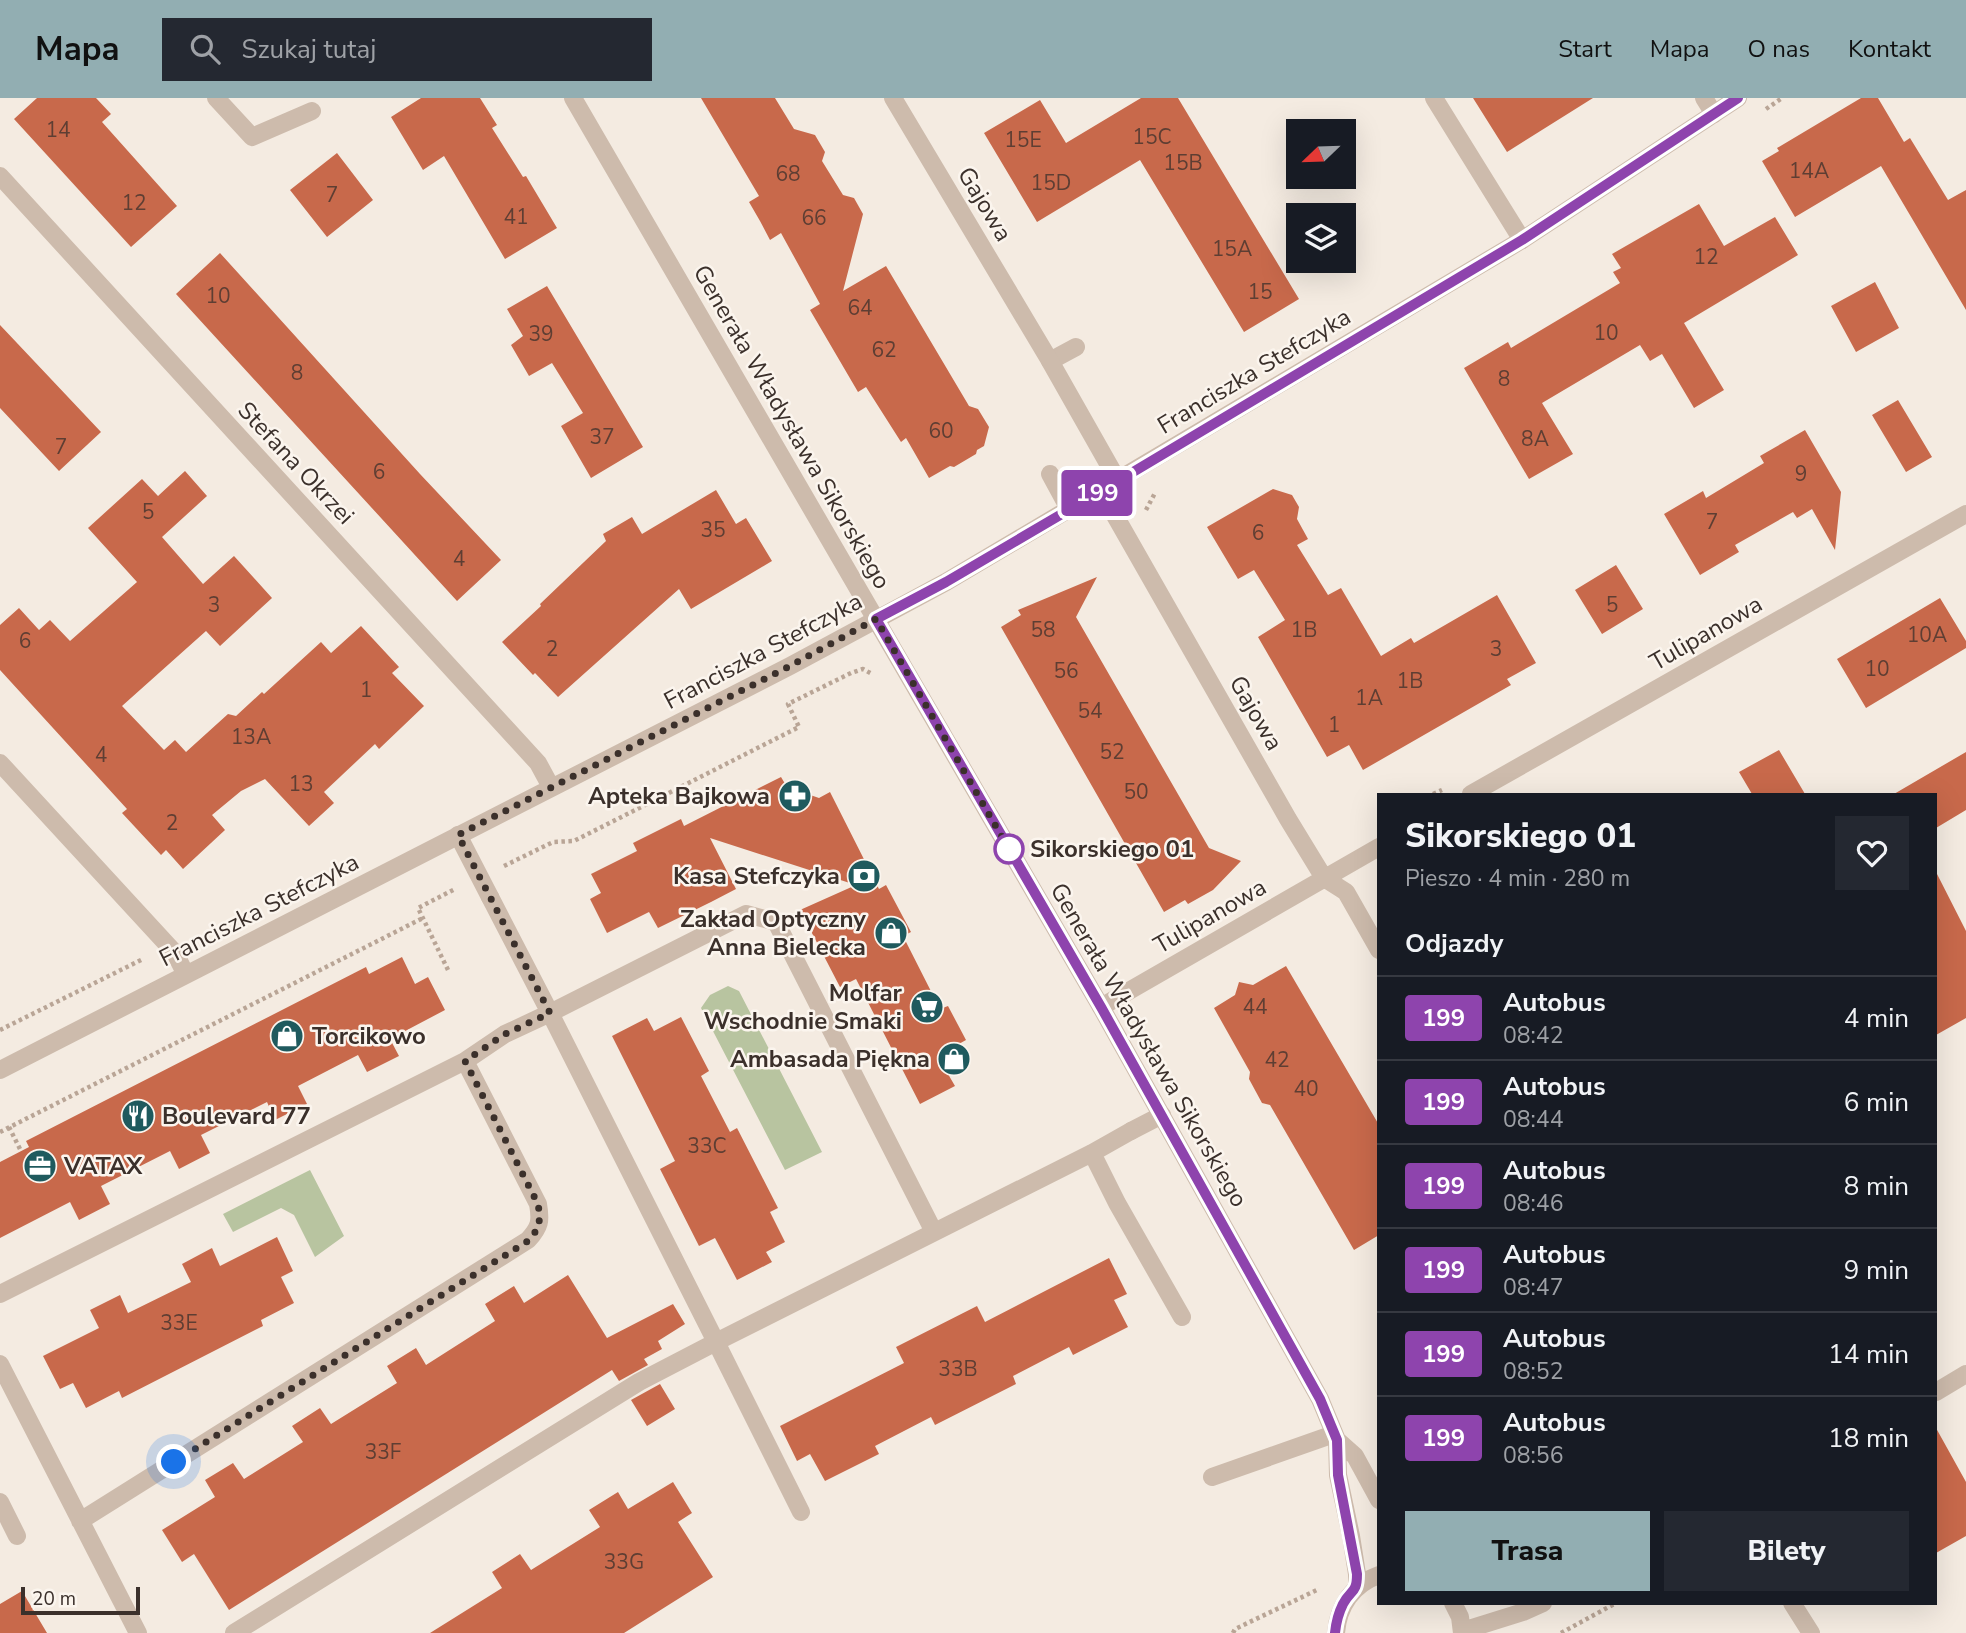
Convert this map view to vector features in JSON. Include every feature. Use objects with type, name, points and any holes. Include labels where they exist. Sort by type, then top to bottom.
[{"type":"street","points":[[216,98],[252,137],[312,111]]},
{"type":"street","name":"Generała Władysława Sikorskiego","points":[[573,98],[1101,1007],[1320,1399],[1335,1437],[1338,1475],[1351,1536],[1357,1587]]},
{"type":"street","name":"Gajowa","points":[[893,98],[1050,361],[1118,481]]},
{"type":"street","points":[[1434,98],[1522,240]]},
{"type":"street","points":[[1704,98],[1714,114]]},
{"type":"street","name":"Franciszka Stefczyka","points":[[0,1070],[790,666],[946,582],[1522,240],[1738,98]]},
{"type":"street","name":"Stefana Okrzei","points":[[0,176],[538,763],[551,787]]},
{"type":"street","points":[[1050,361],[1076,347]]},
{"type":"street","points":[[1050,474],[1069,509]]},
{"type":"street","name":"Gajowa","points":[[1101,491],[1287,819],[1324,878],[1346,892],[1377,946]]},
{"type":"street","name":"Tulipanowa","points":[[1473,793],[1966,514]]},
{"type":"street","points":[[0,762],[175,953],[186,975]]},
{"type":"street","points":[[458,835],[800,1512]]},
{"type":"street","name":"Tulipanowa","points":[[1101,1007],[1377,848]]},
{"type":"street","points":[[0,1294],[465,1061],[505,1034],[746,914],[776,922],[934,1232]]},
{"type":"street","points":[[80,1521],[528,1241],[536,1232],[540,1219],[538,1204],[465,1061]]},
{"type":"street","points":[[234,1633],[639,1382],[1162,1115]]},
{"type":"street","points":[[1092,1153],[1117,1203],[1182,1317]]},
{"type":"street","points":[[0,1364],[138,1633]]},
{"type":"street","points":[[1937,1391],[1966,1374]]},
{"type":"street","points":[[1212,1477],[1335,1437]]},
{"type":"street","name":"Generała Władysława Sikorskiego","points":[[1335,1437],[1355,1456],[1377,1496]]},
{"type":"street","points":[[0,1502],[17,1536]]},
{"type":"street","points":[[1335,1633],[1344,1602],[1357,1587],[1377,1576]]},
{"type":"street","points":[[1454,1605],[1460,1617],[1462,1632],[1539,1605]]},
{"type":"street","points":[[1793,1605],[1811,1633]]},
{"type":"path","points":[[448,970],[418,908],[553,842],[574,841],[799,727],[788,704],[863,669],[880,678]]},
{"type":"path","points":[[0,1132],[423,918]]},
{"type":"path","points":[[0,1030],[141,961],[146,955]]},
{"type":"path","points":[[9,1127],[21,1151]]},
{"type":"path","points":[[1233,1633],[1235,1629],[1261,1615],[1317,1590]]},
{"type":"path","points":[[1561,1633],[1612,1605]]},
{"type":"green space","points":[[728,986],[739,991],[822,1152],[785,1170],[701,1008],[710,995]]},
{"type":"green space","points":[[310,1170],[344,1236],[315,1257],[294,1215],[281,1208],[233,1232],[223,1214]]},
{"type":"building","points":[[37,98],[96,98],[111,114],[102,122],[177,206],[131,247],[14,119]]},
{"type":"building","points":[[421,98],[480,98],[497,125],[492,128],[523,177],[526,176],[557,228],[505,259],[444,156],[423,170],[391,117]]},
{"type":"building","points":[[701,98],[775,98],[794,129],[815,135],[825,152],[822,161],[843,195],[854,198],[863,214],[843,291],[886,266],[969,406],[978,409],[989,427],[984,446],[977,450],[976,454],[929,478],[906,438],[901,442],[866,387],[858,392],[810,310],[820,304],[781,233],[770,240],[749,202],[759,196]]},
{"type":"building","points":[[1141,98],[1178,98],[1299,299],[1244,332],[1140,160],[1037,222],[984,133],[1040,100],[1066,143]]},
{"type":"building","points":[[1473,98],[1593,98],[1507,152]]},
{"type":"building","points":[[1861,98],[1878,98],[1904,142],[1910,138],[1948,200],[1966,190],[1966,310],[1881,166],[1795,217],[1762,161],[1779,151],[1777,148]]},
{"type":"building","points":[[337,153],[373,200],[327,237],[290,190]]},
{"type":"building","points":[[1699,204],[1724,246],[1775,217],[1798,255],[1684,323],[1724,390],[1694,408],[1662,354],[1650,361],[1640,345],[1542,403],[1573,454],[1529,479],[1464,368],[1508,342],[1511,348],[1620,283],[1613,272],[1621,268],[1612,254]]},
{"type":"building","points":[[220,253],[501,560],[457,601],[176,294]]},
{"type":"building","points":[[1875,282],[1899,328],[1856,352],[1831,306]]},
{"type":"building","points":[[547,286],[643,447],[591,478],[561,426],[583,413],[552,363],[529,376],[511,345],[523,336],[507,309]]},
{"type":"building","points":[[0,325],[101,432],[59,471],[0,408]]},
{"type":"building","points":[[1898,400],[1932,457],[1906,472],[1872,415]]},
{"type":"building","points":[[1805,430],[1841,492],[1835,550],[1812,509],[1797,518],[1793,512],[1735,545],[1739,552],[1700,575],[1664,514],[1703,491],[1706,498],[1764,463],[1760,456]]},
{"type":"building","points":[[185,471],[207,496],[162,537],[203,584],[234,556],[272,598],[220,646],[206,631],[122,706],[164,750],[175,740],[186,752],[228,714],[236,716],[262,692],[264,694],[321,642],[331,653],[361,626],[399,667],[392,673],[424,706],[379,749],[375,744],[324,792],[334,803],[309,826],[265,779],[241,791],[212,815],[225,830],[183,869],[166,850],[161,855],[122,813],[127,809],[0,670],[0,625],[19,608],[39,630],[50,620],[70,641],[137,582],[88,528],[142,479],[158,496]]},
{"type":"building","points":[[1273,489],[1292,495],[1299,507],[1297,519],[1308,539],[1297,545],[1328,595],[1341,588],[1381,656],[1411,638],[1414,643],[1497,595],[1536,663],[1507,679],[1511,685],[1363,770],[1349,745],[1327,757],[1258,637],[1285,620],[1254,570],[1238,579],[1207,527]]},
{"type":"building","points":[[716,490],[736,524],[746,518],[772,561],[691,609],[679,589],[558,697],[502,642],[606,541],[603,534],[632,517],[642,534]]},
{"type":"building","points":[[1616,565],[1643,609],[1602,634],[1575,590]]},
{"type":"building","points":[[1097,577],[1076,617],[1209,848],[1241,861],[1213,890],[1188,904],[1185,900],[1164,912],[1001,627],[1021,615],[1018,610]]},
{"type":"building","points":[[1940,598],[1966,641],[1966,648],[1866,708],[1837,659]]},
{"type":"building","points":[[1779,750],[1804,793],[1751,793],[1739,772]]},
{"type":"building","points":[[1966,752],[1966,810],[1937,827],[1937,793],[1896,793]]},
{"type":"building","points":[[781,777],[787,787],[819,798],[830,792],[879,889],[886,885],[911,932],[903,936],[940,1009],[948,1006],[966,1040],[957,1045],[968,1064],[948,1074],[955,1086],[920,1104],[856,979],[840,987],[800,910],[856,885],[710,838],[736,889],[711,902],[658,928],[649,912],[607,933],[590,899],[601,893],[591,874],[637,851],[633,843],[681,819],[684,826]]},
{"type":"building","points":[[1937,874],[1966,931],[1966,1018],[1937,1034]]},
{"type":"building","points":[[402,957],[415,984],[428,977],[445,1010],[390,1039],[399,1056],[367,1072],[358,1055],[298,1086],[307,1104],[275,1120],[267,1102],[201,1135],[210,1153],[179,1169],[170,1151],[101,1186],[110,1204],[79,1220],[70,1202],[0,1238],[0,1162],[29,1147],[26,1141],[366,967],[369,974]]},
{"type":"building","points":[[1286,966],[1377,1122],[1377,1236],[1354,1250],[1270,1105],[1262,1103],[1249,1079],[1250,1072],[1214,1008],[1235,995],[1239,982],[1253,985]]},
{"type":"building","points":[[681,1017],[709,1071],[701,1076],[730,1132],[737,1128],[778,1208],[770,1212],[785,1242],[766,1252],[772,1262],[737,1280],[715,1238],[699,1246],[660,1169],[675,1161],[612,1036],[647,1018],[654,1031]]},
{"type":"building","points":[[277,1237],[293,1271],[281,1277],[294,1303],[261,1320],[263,1326],[122,1398],[119,1391],[86,1408],[73,1383],[60,1389],[43,1356],[99,1328],[90,1310],[120,1295],[128,1313],[191,1282],[182,1264],[212,1248],[220,1266]]},
{"type":"building","points":[[1109,1258],[1127,1294],[1114,1300],[1128,1327],[1073,1355],[1069,1347],[1013,1376],[1016,1384],[935,1425],[931,1417],[875,1446],[879,1454],[825,1481],[810,1454],[797,1461],[780,1426],[904,1363],[896,1347],[977,1306],[985,1322]]},
{"type":"building","points":[[568,1275],[607,1338],[673,1304],[685,1324],[658,1341],[662,1349],[644,1359],[648,1365],[619,1381],[612,1370],[229,1610],[194,1554],[182,1562],[162,1530],[215,1497],[205,1480],[233,1463],[244,1479],[303,1442],[292,1426],[320,1408],[331,1424],[397,1383],[387,1366],[416,1348],[426,1365],[495,1321],[485,1304],[514,1286],[524,1303]]},
{"type":"building","points":[[660,1384],[675,1409],[647,1426],[631,1400]]},
{"type":"building","points":[[1937,1430],[1966,1482],[1966,1536],[1937,1552]]},
{"type":"building","points":[[673,1482],[692,1513],[678,1522],[713,1577],[624,1633],[430,1633],[502,1588],[492,1572],[520,1554],[531,1570],[600,1527],[589,1510],[618,1492],[628,1509]]},
{"type":"building","points":[[22,1591],[47,1633],[0,1633],[0,1604]]},
{"type":"bus line","name":"199","points":[[1335,1633],[1344,1602],[1357,1587],[1357,1574],[1338,1475],[1337,1440],[1320,1399],[1101,1007],[876,619],[946,582],[1522,240],[1738,98]]},
{"type":"place","name":"Apteka Bajkowa","points":[[795,796]]},
{"type":"place","name":"Sikorskiego 01","points":[[1009,849]]},
{"type":"place","name":"Kasa Stefczyka","points":[[864,876]]},
{"type":"place","name":"Zakład Optyczny Anna Bielecka","points":[[891,933]]},
{"type":"place","name":"Molfar Wschodnie Smaki","points":[[927,1007]]},
{"type":"place","name":"Torcikowo","points":[[287,1036]]},
{"type":"place","name":"Ambasada Piękna","points":[[954,1059]]},
{"type":"place","name":"Boulevard 77","points":[[138,1116]]},
{"type":"place","name":"VATAX","points":[[40,1166]]},
{"type":"route","points":[[174,1462],[528,1241],[536,1232],[540,1219],[538,1204],[465,1061],[505,1034],[550,1013],[458,835],[790,666],[876,619],[1009,849]]}]
